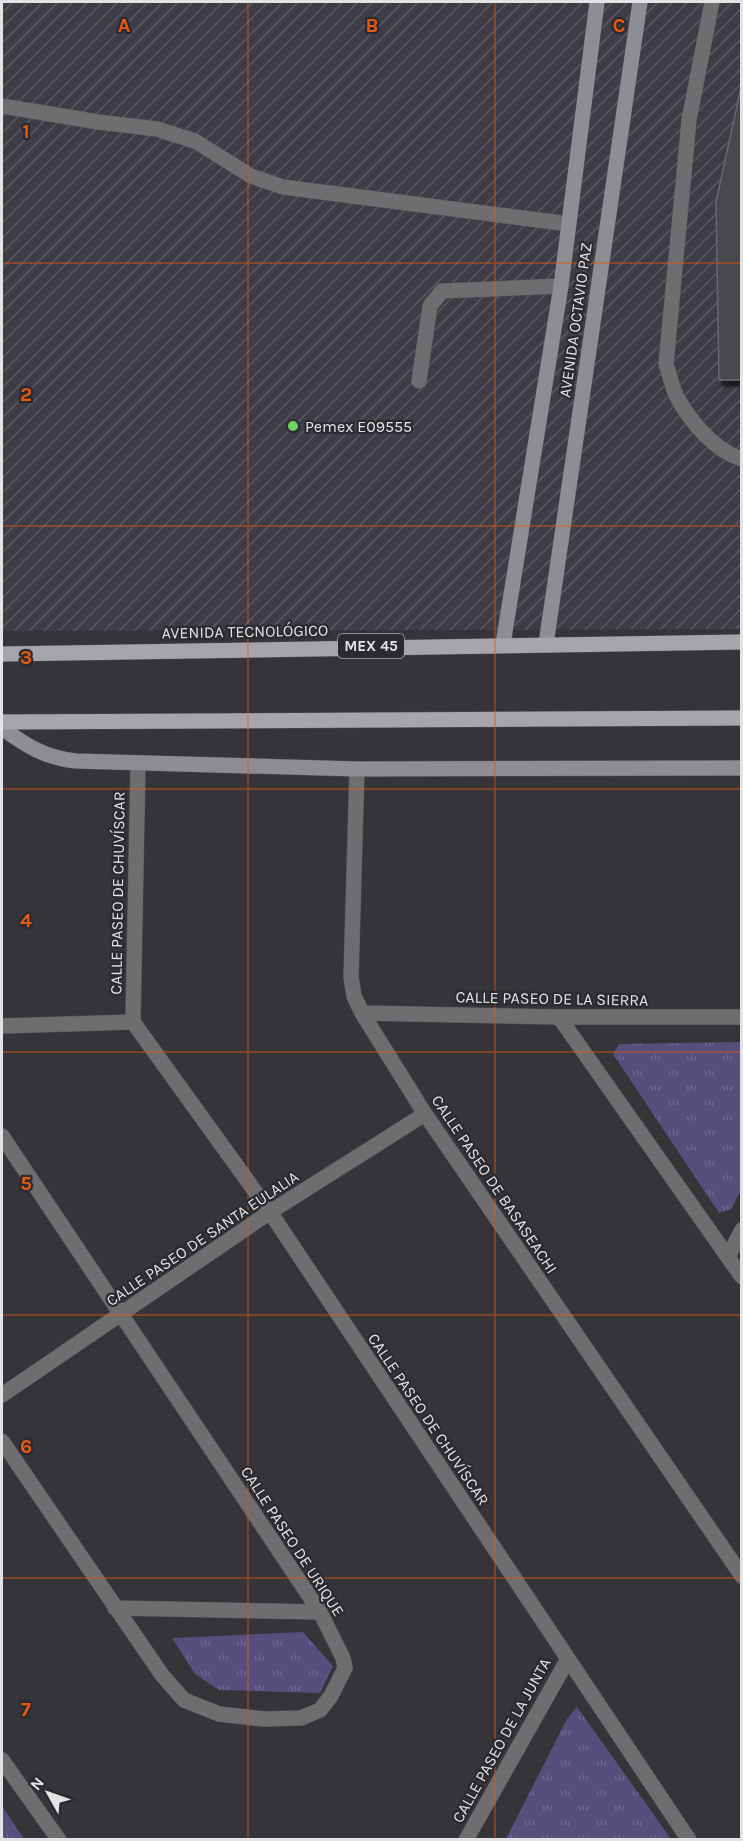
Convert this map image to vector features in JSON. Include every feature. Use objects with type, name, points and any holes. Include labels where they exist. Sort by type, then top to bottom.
[{"type":"main road","name":"AVENIDA TECNOLÓGICO","points":[[2,654],[503,644],[741,642]]},
{"type":"main road","points":[[2,722],[741,718]]},
{"type":"street","name":"AVENIDA OCTAVIO PAZ","points":[[503,644],[561,286],[597,2]]},
{"type":"street","name":"AVENIDA OCTAVIO PAZ","points":[[546,644],[640,2]]},
{"type":"street","points":[[712,2],[689,120],[666,364],[677,398],[699,429],[741,459]]},
{"type":"street","points":[[2,106],[157,129],[195,141],[251,176],[283,187],[569,224]]},
{"type":"street","points":[[419,381],[430,306],[442,291],[561,286]]},
{"type":"street","points":[[2,728],[33,750],[55,759],[138,764],[357,769],[741,768]]},
{"type":"street","name":"CALLE PASEO DE CHUVÍSCAR","points":[[138,764],[133,1022],[270,1212],[689,1839]]},
{"type":"street","name":"CALLE PASEO DE BASASEACHI","points":[[357,769],[351,977],[354,996],[362,1013],[425,1114],[741,1576]]},
{"type":"street","name":"CALLE PASEO DE LA SIERRA","points":[[362,1013],[559,1017],[741,1017]]},
{"type":"street","points":[[559,1017],[741,1277]]},
{"type":"street","points":[[2,1026],[133,1022]]},
{"type":"street","name":"CALLE PASEO DE SANTA EULALIA","points":[[2,1395],[270,1212],[425,1114]]},
{"type":"street","name":"CALLE PASEO DE URIQUE","points":[[2,1136],[123,1313],[320,1612],[343,1658],[345,1668],[341,1681],[320,1710],[301,1718],[264,1719],[219,1714],[184,1700],[162,1675],[2,1441]]},
{"type":"street","points":[[728,1257],[741,1230]]},
{"type":"street","points":[[115,1608],[320,1612]]},
{"type":"street","name":"CALLE PASEO DE LA JUNTA","points":[[466,1839],[568,1659]]},
{"type":"street","points":[[2,1760],[59,1839]]},
{"type":"shaded area","points":[[2,2],[741,2],[741,629],[2,631]]},
{"type":"green space","points":[[741,1042],[741,1190],[731,1209],[719,1213],[613,1054],[619,1044]]},
{"type":"green space","points":[[303,1632],[333,1666],[320,1693],[219,1690],[195,1674],[172,1638]]},
{"type":"green space","points":[[577,1707],[671,1839],[506,1839],[567,1719]]},
{"type":"green space","points":[[2,1806],[24,1839],[2,1839]]},
{"type":"building","points":[[742,83],[742,380],[719,380],[716,202]]},
{"type":"place","name":"Pemex E09555","points":[[293,426]]}]
